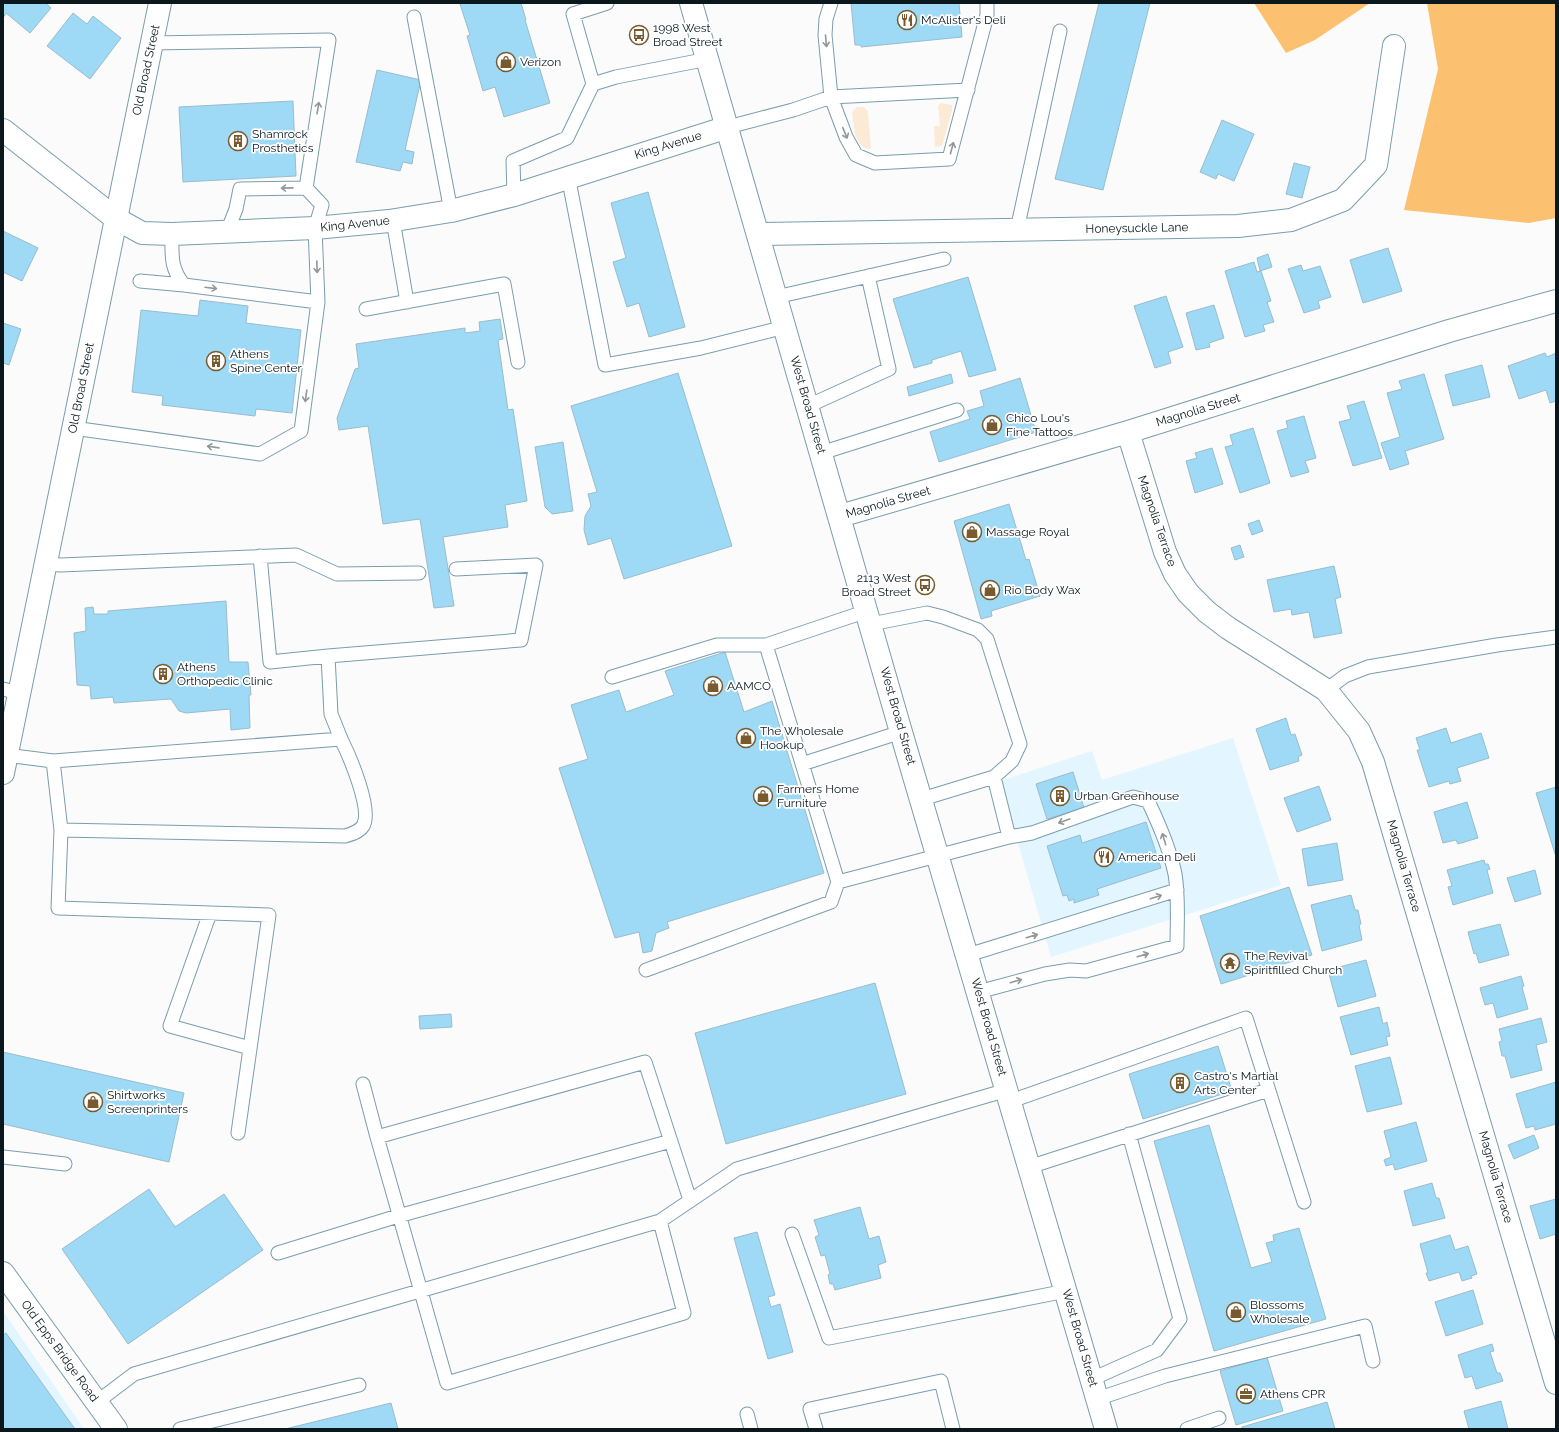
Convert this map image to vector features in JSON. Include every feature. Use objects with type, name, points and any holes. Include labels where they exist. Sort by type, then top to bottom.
[{"type":"street","name":"Old Broad Street","points":[[5,764],[11,691],[45,564],[160,3]]},
{"type":"street","name":"West Broad Street","points":[[691,3],[728,127],[901,732],[968,955],[1106,1429]]},
{"type":"street","name":"Honeysuckle Lane","points":[[758,234],[1238,226],[1291,220],[1343,200],[1376,166],[1394,46]]},
{"type":"street","name":"King Avenue","points":[[3,130],[115,218],[142,233],[172,234],[315,228],[393,220],[451,211],[514,194],[728,127]]},
{"type":"street","name":"Magnolia Street","points":[[840,516],[1128,432],[1449,331],[1556,301]]},
{"type":"street","name":"Magnolia Terrace","points":[[1128,432],[1165,552],[1175,574],[1188,593],[1207,612],[1228,628],[1326,690],[1359,732],[1374,762],[1556,1383]]},
{"type":"street","name":"Old Epps Bridge Road","points":[[3,1273],[116,1429]]},
{"type":"lane","points":[[514,194],[513,161],[567,138],[593,84],[573,14],[607,3]]},
{"type":"lane","points":[[831,3],[826,19],[825,35],[831,97],[846,138],[856,155],[875,163],[949,159],[987,15],[987,3]]},
{"type":"lane","points":[[414,17],[451,211]]},
{"type":"lane","points":[[1017,230],[1060,31]]},
{"type":"lane","points":[[152,43],[328,40],[306,188]]},
{"type":"lane","points":[[593,84],[616,77],[708,60]]},
{"type":"lane","points":[[728,127],[792,110],[831,97],[968,90]]},
{"type":"lane","points":[[568,176],[604,365],[701,348],[785,327]]},
{"type":"lane","points":[[72,428],[260,454],[301,431],[318,302],[315,228],[322,205],[306,188],[240,189],[236,209],[227,232]]},
{"type":"lane","points":[[393,220],[407,302]]},
{"type":"lane","points":[[172,234],[172,258],[175,274],[184,285]]},
{"type":"lane","points":[[776,297],[944,259]]},
{"type":"lane","points":[[808,406],[890,369],[868,276]]},
{"type":"lane","points":[[140,281],[318,302]]},
{"type":"lane","points":[[366,309],[504,284],[518,362]]},
{"type":"lane","points":[[821,453],[957,410]]},
{"type":"lane","points":[[45,564],[61,565],[296,555],[338,574],[419,573]]},
{"type":"lane","points":[[260,556],[270,662],[521,640],[536,565],[456,569]]},
{"type":"lane","points":[[612,677],[717,645],[766,645],[869,618],[927,613],[943,617],[978,630],[987,639],[1020,744],[1012,760],[994,777],[922,799]]},
{"type":"lane","points":[[1326,690],[1345,676],[1368,667],[1497,645],[1556,637]]},
{"type":"lane","points":[[646,970],[831,902],[838,882],[766,645]]},
{"type":"lane","points":[[61,830],[345,836],[356,833],[363,826],[367,814],[353,762],[341,739],[331,714],[328,656]]},
{"type":"lane","points":[[802,764],[901,732]]},
{"type":"lane","points":[[5,764],[341,739]]},
{"type":"lane","points":[[53,761],[61,830],[58,908],[269,915],[238,1133]]},
{"type":"lane","points":[[994,777],[1009,837]]},
{"type":"lane","points":[[838,882],[1009,837],[1032,833],[1133,797],[1148,801],[1162,833],[1174,873],[1177,890],[1177,946],[1086,971],[1070,970],[1045,974],[978,992]]},
{"type":"lane","points":[[968,955],[1177,890]]},
{"type":"lane","points":[[210,913],[170,1026],[250,1048]]},
{"type":"lane","points":[[97,1402],[134,1374],[660,1221],[737,1169],[1009,1096],[1246,1018],[1304,1202]]},
{"type":"lane","points":[[377,1137],[645,1062],[690,1200]]},
{"type":"lane","points":[[363,1084],[398,1216],[447,1383],[684,1313],[660,1221]]},
{"type":"lane","points":[[1029,1167],[1268,1090]]},
{"type":"lane","points":[[1094,1389],[1157,1350],[1180,1319],[1129,1134]]},
{"type":"lane","points":[[278,1253],[398,1216],[671,1141]]},
{"type":"lane","points":[[3,1157],[65,1164]]},
{"type":"lane","points":[[792,1234],[829,1338],[1066,1291]]},
{"type":"lane","points":[[1094,1389],[1165,1376],[1365,1326],[1373,1361]]},
{"type":"lane","points":[[816,1429],[810,1410],[940,1382],[953,1429]]},
{"type":"lane","points":[[180,1429],[359,1385]]},
{"type":"lane","points":[[747,1414],[751,1429]]},
{"type":"lane","points":[[1187,1429],[1219,1418]]},
{"type":"shaded area","points":[[1254,3],[1370,3],[1315,40],[1286,53]]},
{"type":"shaded area","points":[[1427,3],[1556,3],[1556,218],[1529,223],[1404,210],[1438,69]]},
{"type":"shaded area","points":[[941,103],[952,105],[952,111],[942,146],[935,147],[934,126],[940,126],[938,106]]},
{"type":"shaded area","points":[[857,107],[864,107],[868,112],[871,149],[865,148],[861,145],[854,129],[852,112]]},
{"type":"shaded area","points":[[1233,738],[1281,885],[1051,957],[1000,781],[1092,751],[1102,780]]},
{"type":"shaded area","points":[[3,1311],[84,1429],[3,1429]]},
{"type":"building","points":[[3,3],[46,3],[51,8],[30,33],[6,13],[3,18]]},
{"type":"building","name":"Verizon","points":[[521,3],[550,103],[504,117],[495,87],[483,91],[467,36],[470,35],[460,4]]},
{"type":"building","name":"McAlister's Deli","points":[[851,3],[959,3],[962,37],[861,47],[861,45],[855,45]]},
{"type":"building","points":[[1099,3],[1150,3],[1103,190],[1055,179]]},
{"type":"building","points":[[73,13],[87,24],[93,16],[121,38],[90,79],[47,46]]},
{"type":"building","points":[[377,70],[421,80],[405,150],[414,152],[412,164],[403,162],[400,171],[356,162]]},
{"type":"building","name":"Shamrock Prosthetics","points":[[293,101],[296,176],[183,182],[179,107]]},
{"type":"building","points":[[1222,120],[1254,134],[1234,181],[1218,174],[1216,179],[1200,172]]},
{"type":"building","points":[[1294,163],[1310,167],[1302,198],[1286,194]]},
{"type":"building","points":[[648,192],[685,327],[649,337],[639,303],[627,307],[613,262],[626,258],[611,203]]},
{"type":"building","points":[[3,231],[38,248],[22,281],[3,272]]},
{"type":"building","points":[[1388,248],[1402,291],[1363,303],[1350,260]]},
{"type":"building","points":[[1268,254],[1272,267],[1260,271],[1257,258]]},
{"type":"building","points":[[1254,262],[1257,272],[1261,271],[1271,301],[1267,302],[1274,322],[1263,325],[1265,331],[1245,337],[1225,271]]},
{"type":"building","points":[[1301,265],[1303,271],[1320,266],[1331,297],[1318,301],[1320,308],[1304,313],[1288,269]]},
{"type":"building","points":[[968,277],[996,370],[969,377],[961,351],[932,360],[932,363],[914,368],[893,299]]},
{"type":"building","points":[[1166,296],[1183,347],[1168,352],[1171,363],[1155,368],[1134,306]]},
{"type":"building","name":"Athens Spine Center","points":[[200,300],[248,306],[246,323],[301,330],[292,413],[256,409],[255,416],[162,405],[163,396],[132,392],[141,310],[198,316]]},
{"type":"building","points":[[1214,305],[1224,338],[1209,343],[1210,347],[1196,350],[1186,313]]},
{"type":"building","points":[[500,319],[503,339],[498,340],[508,410],[513,409],[527,501],[505,505],[508,527],[443,537],[454,606],[434,608],[420,519],[383,524],[368,426],[339,430],[337,418],[355,369],[359,368],[356,344],[465,328],[465,333],[480,331],[479,322]]},
{"type":"building","points":[[3,323],[21,329],[9,365],[3,363]]},
{"type":"building","points":[[1545,353],[1547,357],[1556,353],[1556,401],[1550,403],[1546,390],[1519,399],[1508,366]]},
{"type":"building","points":[[1482,365],[1490,397],[1453,406],[1445,375]]},
{"type":"building","points":[[678,373],[732,546],[624,579],[611,538],[588,545],[584,530],[585,516],[591,506],[588,494],[597,492],[571,406]]},
{"type":"building","points":[[951,374],[953,383],[909,396],[907,387]]},
{"type":"building","points":[[1424,374],[1444,439],[1405,451],[1409,464],[1390,470],[1381,443],[1400,437],[1387,393],[1402,389],[1399,381]]},
{"type":"building","name":"Chico Lou's Fine Tattoos","points":[[1020,378],[1036,432],[939,462],[930,432],[970,419],[967,411],[984,406],[980,391]]},
{"type":"building","points":[[1364,401],[1382,458],[1353,466],[1339,422],[1351,419],[1347,406]]},
{"type":"building","points":[[1304,416],[1316,458],[1305,461],[1309,472],[1291,477],[1277,431],[1288,428],[1286,421]]},
{"type":"building","points":[[1253,428],[1270,483],[1240,493],[1225,447],[1233,445],[1230,435]]},
{"type":"building","points":[[563,442],[573,511],[552,514],[545,507],[535,447]]},
{"type":"building","points":[[1212,448],[1223,484],[1195,493],[1186,461],[1197,458],[1195,453]]},
{"type":"building","points":[[1009,504],[1026,560],[1029,559],[1040,596],[991,611],[992,616],[981,619],[954,521]]},
{"type":"building","points":[[1259,520],[1263,531],[1252,535],[1248,524]]},
{"type":"building","points":[[1240,545],[1244,557],[1235,560],[1231,548]]},
{"type":"building","points":[[1334,566],[1341,597],[1335,599],[1342,633],[1314,638],[1309,612],[1292,615],[1291,609],[1274,612],[1267,580]]},
{"type":"building","name":"Athens Orthopedic Clinic","points":[[226,601],[229,662],[248,662],[251,695],[249,695],[250,728],[231,730],[230,709],[186,713],[179,711],[171,699],[114,703],[113,697],[91,699],[90,686],[77,685],[74,633],[86,631],[85,608],[93,607],[94,614],[108,614],[108,611]]},
{"type":"building","points":[[725,652],[744,712],[772,701],[824,873],[667,922],[669,928],[656,933],[652,951],[643,953],[639,932],[615,938],[559,768],[588,759],[571,705],[619,690],[626,712],[674,695],[665,671]]},
{"type":"building","points":[[1286,718],[1291,735],[1295,734],[1302,755],[1298,757],[1299,761],[1270,770],[1256,729]]},
{"type":"building","points":[[1446,728],[1451,743],[1481,733],[1489,758],[1457,768],[1461,781],[1450,784],[1449,781],[1429,787],[1417,750],[1420,750],[1416,738]]},
{"type":"building","name":"Urban Greenhouse","points":[[1073,772],[1084,808],[1047,819],[1036,784]]},
{"type":"building","points":[[1319,786],[1331,820],[1297,832],[1284,798]]},
{"type":"building","points":[[1556,787],[1556,857],[1536,793]]},
{"type":"building","points":[[1467,802],[1478,838],[1458,844],[1456,840],[1443,843],[1434,812]]},
{"type":"building","name":"American Deli","points":[[1146,822],[1161,868],[1097,889],[1099,895],[1074,903],[1074,899],[1069,901],[1067,895],[1063,896],[1047,846],[1080,835],[1082,843]]},
{"type":"building","points":[[1337,843],[1343,880],[1308,886],[1302,849]]},
{"type":"building","points":[[1484,860],[1485,864],[1488,864],[1490,869],[1487,870],[1493,893],[1453,905],[1448,887],[1452,886],[1447,870]]},
{"type":"building","points":[[1535,870],[1541,894],[1515,902],[1507,878]]},
{"type":"building","points":[[1289,887],[1312,955],[1221,984],[1200,916]]},
{"type":"building","points":[[1351,895],[1355,910],[1358,910],[1362,940],[1322,951],[1311,905]]},
{"type":"building","points":[[1500,924],[1509,955],[1479,963],[1476,953],[1474,954],[1468,932]]},
{"type":"building","points":[[1366,960],[1376,996],[1338,1007],[1328,970]]},
{"type":"building","points":[[1521,976],[1524,986],[1522,987],[1528,1009],[1497,1018],[1493,1003],[1485,1005],[1480,988]]},
{"type":"building","points":[[875,983],[906,1094],[726,1144],[695,1033]]},
{"type":"building","points":[[1379,1007],[1383,1024],[1387,1022],[1390,1036],[1386,1037],[1388,1045],[1351,1055],[1340,1017]]},
{"type":"building","points":[[451,1014],[452,1027],[420,1029],[419,1016]]},
{"type":"building","points":[[1541,1018],[1547,1042],[1536,1045],[1542,1070],[1511,1078],[1505,1056],[1502,1056],[1499,1042],[1502,1041],[1499,1029]]},
{"type":"building","name":"Castro's Martial Arts Center","points":[[1218,1046],[1232,1091],[1143,1119],[1129,1074]]},
{"type":"building","name":"Shirtworks Screenprinters","points":[[3,1052],[184,1093],[169,1162],[3,1124]]},
{"type":"building","points":[[1390,1057],[1402,1104],[1367,1112],[1355,1066]]},
{"type":"building","points":[[1556,1082],[1556,1124],[1535,1130],[1534,1126],[1526,1128],[1516,1094]]},
{"type":"building","points":[[1416,1122],[1427,1161],[1395,1170],[1393,1164],[1386,1166],[1384,1160],[1391,1157],[1384,1131]]},
{"type":"building","points":[[1209,1125],[1251,1268],[1272,1262],[1266,1243],[1274,1241],[1273,1235],[1299,1228],[1326,1319],[1214,1351],[1154,1141]]},
{"type":"building","points":[[1534,1135],[1539,1148],[1514,1159],[1508,1145]]},
{"type":"building","points":[[1432,1183],[1436,1198],[1439,1198],[1445,1218],[1413,1226],[1404,1191]]},
{"type":"building","points":[[149,1189],[175,1227],[224,1194],[263,1250],[128,1344],[62,1249]]},
{"type":"building","points":[[1556,1199],[1556,1234],[1540,1239],[1530,1206]]},
{"type":"building","points":[[860,1207],[869,1239],[879,1236],[886,1262],[878,1265],[881,1278],[835,1290],[833,1284],[830,1284],[828,1275],[830,1274],[825,1255],[821,1256],[815,1237],[819,1235],[814,1220]]},
{"type":"building","points":[[757,1232],[775,1295],[768,1297],[771,1307],[780,1304],[793,1352],[768,1359],[734,1238]]},
{"type":"building","points":[[1450,1235],[1455,1250],[1468,1246],[1477,1274],[1471,1276],[1472,1278],[1462,1281],[1459,1272],[1429,1281],[1420,1244]]},
{"type":"building","points":[[1473,1290],[1483,1324],[1446,1336],[1435,1302]]},
{"type":"building","points":[[6,1333],[75,1429],[3,1429],[3,1335]]},
{"type":"building","points":[[1492,1344],[1494,1351],[1490,1352],[1497,1373],[1500,1373],[1503,1381],[1476,1389],[1472,1376],[1465,1378],[1458,1355]]},
{"type":"building","points":[[1267,1357],[1283,1411],[1236,1425],[1220,1371]]},
{"type":"building","points":[[1501,1401],[1508,1429],[1469,1429],[1464,1411]]},
{"type":"building","points":[[1327,1402],[1335,1429],[1242,1429],[1242,1427]]},
{"type":"building","points":[[391,1403],[398,1429],[285,1429]]},
{"type":"place","name":"McAlister's Deli","points":[[907,20]]},
{"type":"place","name":"1998 West Broad Street","points":[[639,35]]},
{"type":"place","name":"Verizon","points":[[506,62]]},
{"type":"place","name":"Shamrock Prosthetics","points":[[238,141]]},
{"type":"place","name":"Athens Spine Center","points":[[216,361]]},
{"type":"place","name":"Chico Lou's Fine Tattoos","points":[[992,425]]},
{"type":"place","name":"Massage Royal","points":[[972,532]]},
{"type":"place","name":"2113 West Broad Street","points":[[925,585]]},
{"type":"place","name":"Rio Body Wax","points":[[990,590]]},
{"type":"place","name":"Athens Orthopedic Clinic","points":[[163,674]]},
{"type":"place","name":"AAMCO","points":[[713,686]]},
{"type":"place","name":"The Wholesale Hookup","points":[[746,738]]},
{"type":"place","name":"Farmers Home Furniture","points":[[763,796]]},
{"type":"place","name":"Urban Greenhouse","points":[[1060,796]]},
{"type":"place","name":"American Deli","points":[[1104,857]]},
{"type":"place","name":"The Revival Spiritfilled Church","points":[[1230,963]]},
{"type":"place","name":"Castro's Martial Arts Center","points":[[1180,1083]]},
{"type":"place","name":"Shirtworks Screenprinters","points":[[93,1102]]},
{"type":"place","name":"Blossoms Wholesale","points":[[1236,1312]]},
{"type":"place","name":"Athens CPR","points":[[1246,1394]]}]
